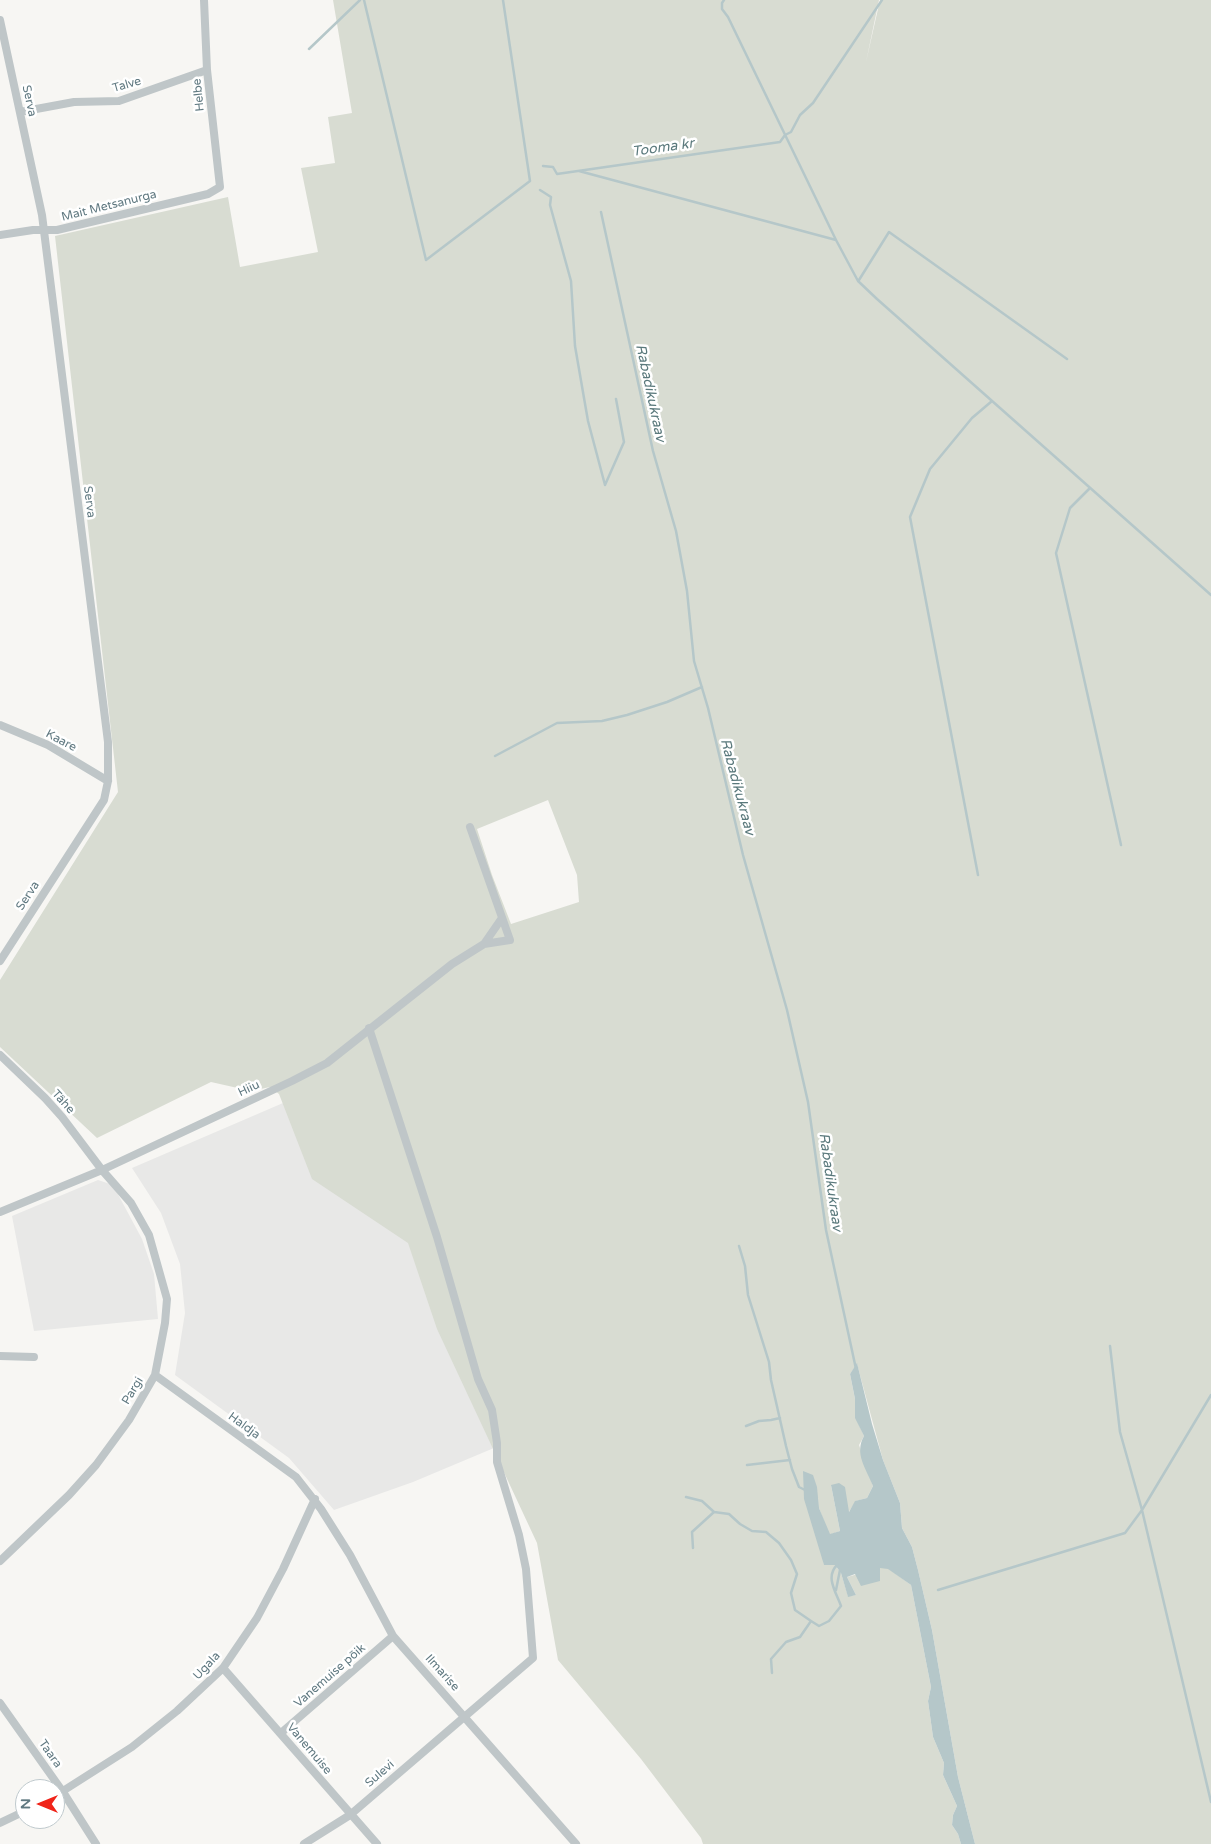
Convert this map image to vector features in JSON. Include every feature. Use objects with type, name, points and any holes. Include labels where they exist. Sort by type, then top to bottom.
[{"type":"street","name":"Helbe","points":[[204,0],[207,70],[220,187]]},
{"type":"street","name":"Serva","points":[[0,20],[44,230],[108,742],[108,781],[104,800],[0,961]]},
{"type":"street","name":"Talve","points":[[20,112],[74,102],[119,102],[207,70]]},
{"type":"street","name":"Mait Metsanurga","points":[[0,236],[57,230],[208,194],[220,187]]},
{"type":"street","name":"Kaare","points":[[0,725],[48,745],[108,781]]},
{"type":"street","name":"Hiiu","points":[[0,1212],[102,1170],[327,1063],[452,964],[484,944],[510,940],[470,827]]},
{"type":"street","name":"Hiiu","points":[[484,944],[502,918]]},
{"type":"street","name":"Sulevi","points":[[304,1844],[350,1815],[534,1658],[526,1569],[519,1535],[498,1462],[498,1443],[492,1410],[478,1379],[437,1237],[369,1028]]},
{"type":"street","name":"Tähe","points":[[0,1056],[46,1098],[74,1131],[102,1170]]},
{"type":"street","name":"Pargi","points":[[0,1561],[62,1502],[96,1465],[129,1420],[155,1375],[165,1323],[167,1299],[149,1234],[131,1203],[102,1170]]},
{"type":"street","points":[[0,1356],[34,1357]]},
{"type":"street","name":"Haldja","points":[[155,1375],[296,1477],[315,1500]]},
{"type":"street","name":"Ilmarise","points":[[315,1500],[350,1555],[393,1636],[576,1844]]},
{"type":"street","name":"Ugala","points":[[65,1791],[132,1747],[177,1711],[223,1668],[257,1618],[283,1569],[315,1500]]},
{"type":"street","name":"Vanemuise põik","points":[[281,1733],[393,1636]]},
{"type":"street","name":"Vanemuise","points":[[223,1668],[377,1844]]},
{"type":"street","name":"Taara","points":[[0,1703],[54,1779]]},
{"type":"street","name":"Taara","points":[[65,1795],[96,1844]]},
{"type":"street","points":[[0,1823],[15,1816]]},
{"type":"shaded area","points":[[333,0],[879,0],[866,62],[880,0],[1211,0],[1211,1844],[975,1844],[958,1777],[932,1630],[918,1570],[912,1547],[902,1528],[900,1503],[883,1460],[857,1364],[850,1374],[855,1399],[856,1418],[864,1436],[859,1445],[873,1486],[867,1498],[856,1501],[848,1513],[831,1485],[840,1531],[829,1535],[819,1508],[817,1487],[824,1565],[835,1565],[841,1573],[848,1596],[856,1595],[847,1577],[880,1568],[888,1568],[911,1585],[931,1687],[928,1701],[933,1737],[944,1763],[943,1775],[957,1806],[953,1815],[952,1825],[958,1834],[961,1844],[703,1844],[701,1838],[641,1759],[558,1660],[537,1543],[437,1329],[408,1243],[312,1179],[279,1094],[270,1087],[251,1091],[211,1082],[97,1138],[0,1047],[0,980],[118,792],[55,236],[228,197],[240,267],[318,252],[301,168],[335,163],[328,117],[352,113]],"holes":[[[548,800],[577,875],[579,902],[511,924],[477,829]]]},
{"type":"shaded area","points":[[376,1063],[494,1448],[413,1482],[334,1510],[289,1458],[175,1375],[185,1313],[180,1264],[161,1213],[132,1168]]},
{"type":"shaded area","points":[[98,1180],[113,1185],[142,1239],[154,1274],[158,1319],[34,1331],[12,1216]]},
{"type":"shaded area","points":[[857,1363],[883,1460],[900,1503],[902,1528],[912,1547],[918,1570],[932,1630],[958,1777],[975,1844],[961,1844],[958,1834],[952,1825],[953,1815],[957,1806],[943,1775],[944,1763],[933,1737],[928,1701],[931,1687],[911,1585],[888,1569],[880,1568],[880,1581],[861,1586],[855,1574],[847,1577],[856,1595],[848,1597],[841,1573],[835,1565],[824,1565],[804,1499],[803,1471],[813,1475],[817,1487],[819,1508],[830,1534],[840,1531],[831,1485],[839,1483],[845,1487],[849,1512],[855,1501],[867,1498],[873,1486],[862,1461],[860,1449],[864,1436],[855,1418],[855,1399],[850,1374]]},
{"type":"waterway","points":[[309,49],[360,0]]},
{"type":"waterway","points":[[364,0],[426,260],[530,181],[503,0]]},
{"type":"waterway","points":[[724,0],[722,9],[728,17],[836,240],[858,281],[1211,595]]},
{"type":"waterway","name":"Tooma kr","points":[[543,166],[553,167],[557,174],[780,142],[785,135],[791,132],[800,115],[813,103],[882,0]]},
{"type":"waterway","points":[[579,171],[836,240]]},
{"type":"waterway","points":[[540,190],[551,197],[550,205],[571,281],[575,346],[588,421],[605,485],[624,442],[616,399]]},
{"type":"waterway","name":"Rabadikukraav","points":[[601,212],[653,451],[676,531],[687,591],[694,661],[708,708],[743,855],[787,1010],[808,1102],[826,1230],[856,1369]]},
{"type":"waterway","points":[[859,280],[889,232],[1067,359]]},
{"type":"waterway","points":[[978,875],[910,517],[930,469],[972,418],[992,401]]},
{"type":"waterway","points":[[1090,488],[1070,508],[1056,553],[1121,845]]},
{"type":"waterway","points":[[495,756],[557,723],[602,721],[627,715],[667,702],[702,687]]},
{"type":"waterway","points":[[739,1246],[745,1266],[748,1295],[769,1362],[771,1380],[792,1469],[799,1487],[805,1490]]},
{"type":"waterway","points":[[1110,1346],[1120,1432],[1142,1510],[1211,1802]]},
{"type":"waterway","points":[[938,1590],[1125,1533],[1142,1510],[1211,1395]]},
{"type":"waterway","points":[[746,1426],[759,1421],[780,1418]]},
{"type":"waterway","points":[[747,1465],[790,1460]]},
{"type":"waterway","points":[[686,1497],[702,1501],[714,1512],[729,1514],[740,1524],[752,1531],[766,1532],[779,1543],[791,1560],[797,1574],[791,1593],[795,1610],[811,1621]]},
{"type":"waterway","points":[[693,1548],[692,1532],[714,1512]]},
{"type":"waterway","points":[[772,1673],[771,1659],[786,1642],[800,1637],[811,1621],[819,1626],[829,1621],[841,1606],[832,1580],[832,1574],[837,1565]]},
{"type":"waterway","points":[[836,1590],[840,1570]]}]
